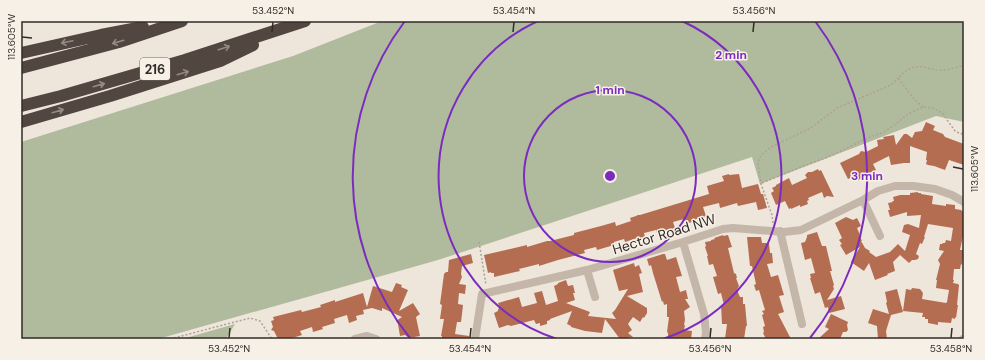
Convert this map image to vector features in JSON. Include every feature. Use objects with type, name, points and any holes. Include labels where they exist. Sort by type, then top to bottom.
[{"type":"highway","points":[[21,53],[101,35],[174,21]]},
{"type":"highway","points":[[21,68],[119,42],[182,21]]},
{"type":"highway","name":"216","points":[[21,106],[185,60],[305,21]]},
{"type":"highway","points":[[21,122],[110,96],[220,61],[288,27]]},
{"type":"street","name":"Hector Road NW","points":[[488,293],[587,270],[723,229],[733,228],[776,231],[801,230],[863,200],[878,190],[895,186],[913,186],[935,189],[952,195],[964,202]]},
{"type":"street","points":[[863,200],[880,236]]},
{"type":"street","points":[[776,231],[802,324]]},
{"type":"street","points":[[683,242],[704,314],[706,333],[705,339]]},
{"type":"street","points":[[587,270],[595,297]]},
{"type":"street","points":[[475,339],[482,294],[488,293]]},
{"type":"street","points":[[355,339],[367,336],[376,339]]},
{"type":"path","points":[[776,231],[761,184],[758,162],[761,155],[771,147],[809,128],[837,108],[891,85],[907,70],[921,66],[942,70],[964,65]]},
{"type":"path","points":[[898,78],[914,99],[924,107]]},
{"type":"path","points":[[761,184],[828,157],[884,132],[908,114],[924,107],[934,108],[943,114],[954,131],[961,134],[964,132]]},
{"type":"path","points":[[479,242],[488,293]]},
{"type":"path","points":[[170,339],[250,318],[260,321],[272,339]]},
{"type":"green space","points":[[382,21],[964,21],[964,122],[936,116],[760,184],[752,157],[438,260],[158,339],[21,339],[21,142],[293,56]]},
{"type":"green space","points":[[235,324],[226,339],[182,339]]},
{"type":"building","points":[[926,122],[935,126],[933,130],[943,134],[945,137],[964,144],[964,165],[949,160],[945,170],[928,165],[926,164],[927,152],[910,146],[910,163],[891,165],[889,156],[873,164],[876,170],[865,175],[866,176],[858,180],[855,176],[848,179],[840,163],[859,154],[861,151],[866,152],[878,146],[877,140],[884,139],[883,137],[894,135],[896,145],[904,134],[907,134],[912,138],[915,132],[922,131]]},
{"type":"building","points":[[818,169],[819,171],[821,170],[834,197],[827,196],[824,198],[822,192],[808,198],[808,204],[800,207],[800,205],[789,209],[785,201],[776,205],[771,193],[774,191],[772,188],[789,178],[792,185],[807,178],[805,175],[808,172]]},
{"type":"building","points":[[739,174],[742,188],[758,184],[767,208],[758,210],[756,202],[738,206],[737,203],[720,208],[719,203],[703,207],[706,216],[696,219],[696,221],[688,223],[687,220],[684,221],[684,219],[673,222],[675,228],[657,233],[656,230],[644,233],[645,237],[625,242],[624,239],[614,242],[614,245],[597,250],[596,247],[584,250],[585,253],[539,266],[539,264],[519,269],[520,271],[494,277],[494,273],[488,273],[484,255],[527,245],[527,247],[574,235],[574,233],[615,222],[616,226],[631,221],[630,218],[638,215],[709,194],[707,186],[724,181],[722,176]]},
{"type":"building","points":[[918,192],[933,196],[932,204],[946,206],[946,204],[955,205],[955,209],[961,210],[964,213],[964,236],[960,250],[964,250],[962,265],[961,264],[960,269],[954,269],[953,280],[953,283],[959,285],[958,305],[956,318],[952,318],[951,323],[938,322],[938,325],[928,323],[928,319],[922,317],[923,313],[903,311],[906,289],[920,289],[923,293],[922,299],[947,302],[949,290],[936,288],[936,280],[940,264],[938,260],[944,251],[939,250],[940,244],[945,243],[946,240],[951,241],[953,228],[928,224],[925,237],[922,244],[920,243],[916,254],[919,256],[918,259],[912,260],[909,263],[900,255],[893,262],[895,271],[875,280],[869,263],[864,271],[851,262],[860,247],[846,255],[840,245],[842,244],[839,240],[842,238],[835,223],[846,217],[853,220],[857,218],[861,226],[857,228],[861,241],[865,248],[876,257],[890,252],[898,244],[905,251],[910,235],[902,232],[904,225],[908,224],[919,228],[921,215],[907,216],[907,212],[890,217],[888,203],[894,201],[893,197],[910,195],[910,193]]},
{"type":"building","points":[[817,232],[822,246],[826,246],[832,271],[830,271],[834,289],[827,300],[841,296],[845,309],[829,313],[828,307],[825,308],[820,292],[815,294],[810,278],[810,274],[815,273],[811,258],[805,260],[801,243],[805,242],[807,235]]},
{"type":"building","points":[[728,235],[732,247],[728,248],[739,286],[737,290],[740,297],[743,297],[743,304],[745,304],[747,326],[744,339],[725,339],[727,324],[722,324],[721,305],[724,305],[721,293],[718,294],[713,277],[717,276],[713,264],[709,265],[705,247],[705,242],[711,241],[715,239],[714,238]]},
{"type":"building","points":[[747,237],[761,237],[762,243],[769,243],[773,263],[767,264],[771,277],[778,275],[784,295],[779,296],[784,312],[778,314],[791,339],[766,339],[763,333],[763,327],[765,326],[762,315],[764,314],[762,311],[765,310],[759,290],[756,291],[754,285],[756,284],[752,266],[750,266]]},
{"type":"building","points":[[471,254],[473,263],[462,266],[462,277],[459,284],[466,285],[465,294],[459,293],[458,304],[463,305],[461,322],[457,322],[455,334],[469,336],[469,339],[442,339],[441,336],[444,319],[440,319],[442,305],[440,304],[444,274],[448,272],[449,260]]},
{"type":"building","points":[[665,254],[667,260],[676,257],[682,276],[676,277],[680,292],[686,290],[688,299],[685,299],[690,307],[684,311],[684,330],[692,331],[691,339],[668,338],[667,332],[669,317],[667,317],[667,304],[664,305],[663,301],[662,302],[651,265],[649,266],[647,259]]},
{"type":"building","points":[[634,263],[635,267],[639,265],[642,273],[639,274],[643,292],[627,296],[647,308],[647,313],[640,322],[633,317],[628,324],[632,330],[628,333],[633,337],[620,339],[605,319],[602,333],[585,331],[571,327],[567,324],[572,311],[550,319],[547,321],[547,324],[540,326],[540,323],[536,324],[534,320],[499,328],[494,313],[500,308],[498,303],[519,297],[522,307],[537,303],[534,293],[542,291],[546,305],[558,301],[554,286],[566,280],[568,286],[573,285],[575,300],[566,303],[590,312],[588,316],[616,319],[612,313],[628,289],[619,291],[613,270]]},
{"type":"building","points":[[396,283],[402,285],[401,287],[408,290],[399,311],[413,303],[420,314],[416,317],[420,336],[409,338],[405,335],[400,336],[396,321],[402,317],[382,308],[382,311],[372,308],[363,310],[364,314],[356,316],[357,320],[349,323],[347,315],[334,319],[335,323],[322,327],[323,329],[313,332],[312,327],[300,331],[302,335],[289,339],[278,339],[274,331],[271,330],[273,327],[271,321],[274,320],[273,317],[321,307],[320,305],[363,293],[367,307],[373,286],[392,292]]},
{"type":"building","points":[[897,289],[903,312],[891,315],[886,331],[887,339],[878,339],[877,326],[868,323],[873,309],[889,314],[885,292]]},
{"type":"building","points":[[831,314],[848,322],[848,330],[843,332],[840,339],[818,339],[829,329],[825,327]]}]
